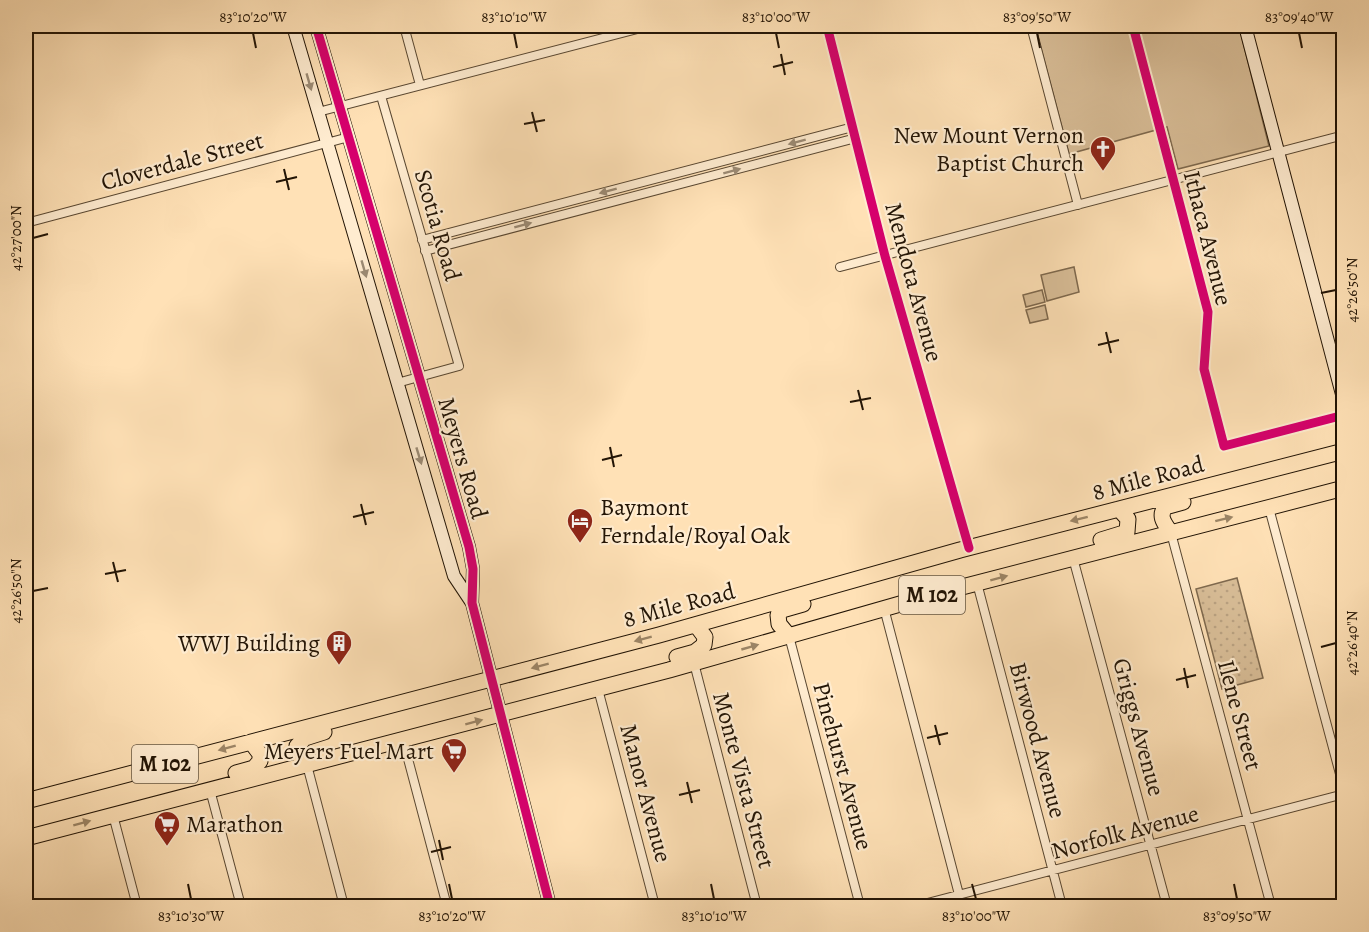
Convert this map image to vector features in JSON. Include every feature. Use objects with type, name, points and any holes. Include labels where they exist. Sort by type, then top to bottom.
[{"type":"highway","name":"8 Mile Road","points":[[26,801],[696,625],[969,548],[1344,451]]},
{"type":"highway","points":[[1171,533],[1162,520],[1165,507],[1287,475],[1299,463]]},
{"type":"highway","name":"M 102","points":[[26,838],[598,689],[884,608],[1344,488]]},
{"type":"highway","points":[[1030,569],[1051,554],[1127,532],[1128,519],[1119,509]]},
{"type":"highway","points":[[789,636],[778,621],[782,610],[849,590],[879,572]]},
{"type":"highway","points":[[506,713],[531,696],[695,652],[702,648],[705,640],[696,625]]},
{"type":"highway","points":[[307,765],[297,750],[298,743],[305,738],[465,696],[475,683]]},
{"type":"highway","points":[[159,803],[184,786],[255,768],[261,757],[251,741]]},
{"type":"street","name":"Meyers Road","points":[[293,26],[454,576],[472,603]]},
{"type":"street","name":"Meyers Road","points":[[316,26],[469,547],[473,569],[472,603],[491,679],[506,713],[550,906]]},
{"type":"street","points":[[404,26],[420,85]]},
{"type":"street","points":[[318,112],[650,26]]},
{"type":"street","name":"Mendota Avenue","points":[[827,26],[885,256],[969,548]]},
{"type":"street","points":[[1031,26],[1078,206]]},
{"type":"street","name":"Ithaca Avenue","points":[[1133,26],[1208,312],[1204,369],[1224,446],[1344,415]]},
{"type":"street","points":[[1245,26],[1344,402]]},
{"type":"street","name":"Scotia Road","points":[[381,96],[459,366],[419,377]]},
{"type":"street","points":[[422,240],[853,127]]},
{"type":"street","points":[[840,267],[1344,135]]},
{"type":"street","name":"Cloverdale Street","points":[[26,223],[349,136]]},
{"type":"street","points":[[425,251],[856,138]]},
{"type":"street","points":[[765,150],[768,161]]},
{"type":"street","points":[[695,168],[698,179]]},
{"type":"street","points":[[627,186],[630,197]]},
{"type":"street","points":[[497,220],[500,231]]},
{"type":"street","points":[[397,383],[419,377]]},
{"type":"street","points":[[1269,508],[1344,789]]},
{"type":"street","name":"Ilene Street","points":[[1171,533],[1270,906]]},
{"type":"street","name":"Griggs Avenue","points":[[1074,558],[1167,906]]},
{"type":"street","name":"Birwood Avenue","points":[[977,583],[1062,906]]},
{"type":"street","points":[[884,608],[962,906]]},
{"type":"street","name":"Pinehurst Avenue","points":[[789,636],[860,906]]},
{"type":"street","name":"Monte Vista Street","points":[[694,663],[757,906]]},
{"type":"street","name":"Manor Avenue","points":[[598,689],[655,906]]},
{"type":"street","points":[[404,740],[447,906]]},
{"type":"street","points":[[307,765],[344,906]]},
{"type":"street","points":[[210,790],[241,906]]},
{"type":"street","name":"Norfolk Avenue","points":[[916,906],[1248,821],[1344,794]]},
{"type":"street","points":[[112,815],[137,906]]},
{"type":"street","points":[[26,891],[30,906]]},
{"type":"shaded area","points":[[1035,26],[1239,26],[1269,146],[1178,169],[1167,127],[1069,154]]},
{"type":"shaded area","points":[[1074,267],[1079,292],[1047,301],[1041,275]]},
{"type":"shaded area","points":[[1042,290],[1045,302],[1026,307],[1023,295]]},
{"type":"shaded area","points":[[1045,305],[1048,319],[1030,323],[1026,310]]},
{"type":"shaded area","points":[[1237,578],[1263,678],[1222,689],[1196,589]]},
{"type":"cycle path","points":[[316,26],[469,547],[473,569],[472,603],[550,906]]},
{"type":"cycle path","points":[[827,26],[885,256],[969,548]]},
{"type":"cycle path","points":[[1133,26],[1208,312],[1204,369],[1224,446],[1344,415]]},
{"type":"place","name":"New Mount Vernon Baptist Church","points":[[1103,172]]},
{"type":"place","name":"Baymont Ferndale/Royal Oak","points":[[580,544]]},
{"type":"place","name":"WWJ Building","points":[[339,666]]},
{"type":"place","name":"Meyers Fuel Mart","points":[[454,774]]},
{"type":"place","name":"Marathon","points":[[167,847]]}]
